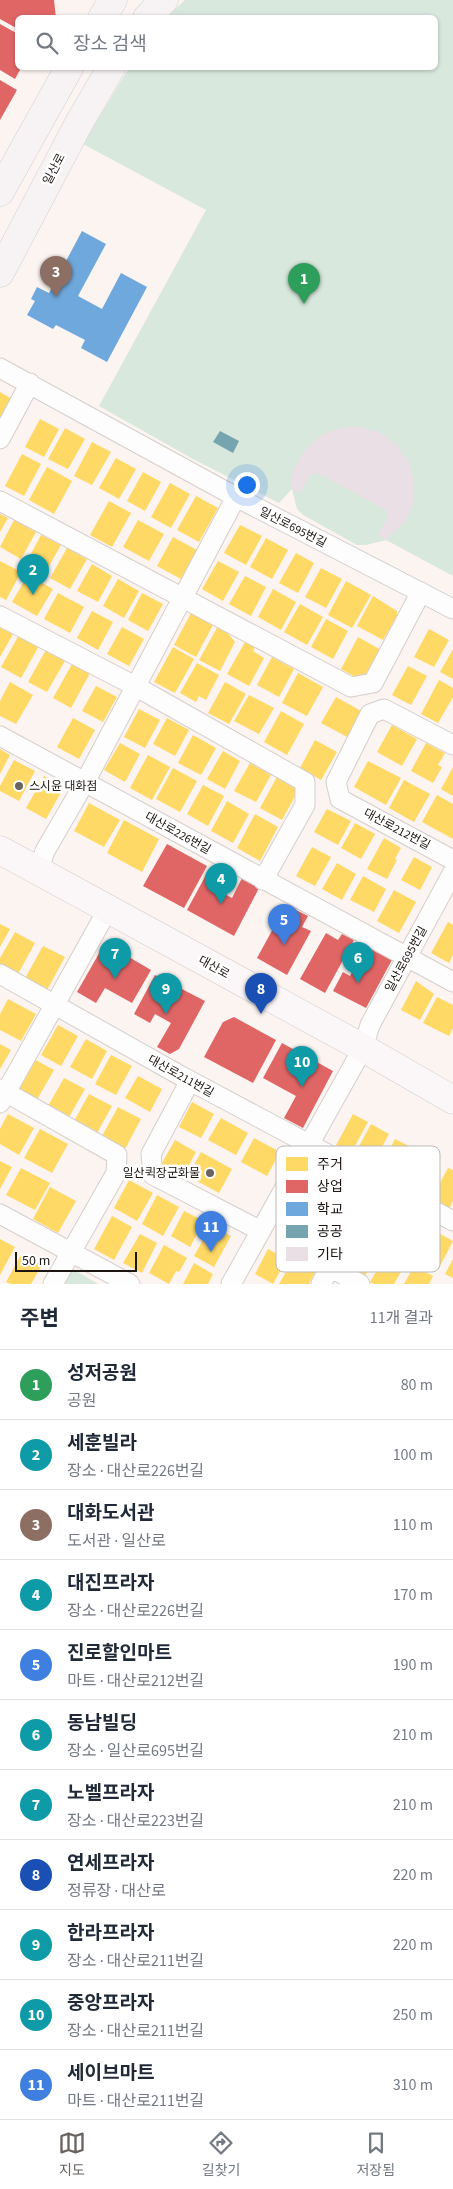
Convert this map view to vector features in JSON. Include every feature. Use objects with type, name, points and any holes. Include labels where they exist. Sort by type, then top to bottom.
[{"type":"main road","points":[[104,15],[114,0]]},
{"type":"main road","points":[[150,15],[164,0]]},
{"type":"main road","points":[[0,192],[68,70]]},
{"type":"main road","name":"일산로","points":[[0,273],[79,123],[110,70]]},
{"type":"main road","name":"대산로","points":[[0,850],[362,1048],[453,1100]]},
{"type":"street","name":"일산로695번길","points":[[0,368],[236,497],[453,610]]},
{"type":"street","points":[[0,439],[30,383]]},
{"type":"street","points":[[38,871],[45,851],[85,782],[236,497]]},
{"type":"street","points":[[0,501],[351,687],[373,683],[421,592]]},
{"type":"street","points":[[0,616],[135,686],[305,782],[305,805],[267,881],[453,982]]},
{"type":"street","name":"대산로212번길","points":[[453,745],[384,709],[370,714],[336,782],[340,799],[453,860]]},
{"type":"street","name":"대산로226번길","points":[[0,736],[267,881]]},
{"type":"street","name":"일산로695번길","points":[[362,1048],[370,1025],[453,872]]},
{"type":"street","points":[[52,1284],[116,1173],[117,1155],[2,1095],[108,909]]},
{"type":"street","name":"대산로211번길","points":[[0,974],[190,1081],[313,1146]]},
{"type":"street","points":[[309,1144],[362,1048]]},
{"type":"street","points":[[190,1081],[150,1154],[153,1175],[261,1232]]},
{"type":"street","points":[[231,1284],[276,1204]]},
{"type":"street","points":[[0,1214],[130,1284]]},
{"type":"street","name":"대산로211번길","points":[[440,1214],[453,1221]]},
{"type":"street","points":[[322,1284],[328,1272]]},
{"type":"street","points":[[339,1272],[360,1284]]},
{"type":"green space","points":[[185,0],[453,0],[453,576],[386,540],[366,545],[357,545],[303,515],[297,509],[292,489],[279,503],[193,459],[99,406],[206,210],[83,144],[128,70],[438,70],[438,15],[169,15]]},
{"type":"green space","points":[[71,1268],[98,1284],[63,1284]]},
{"type":"building: 주거","points":[[0,392],[12,399],[0,422]]},
{"type":"building: 주거","points":[[40,419],[59,429],[44,457],[25,447]]},
{"type":"building: 주거","points":[[65,428],[85,439],[68,469],[48,459]]},
{"type":"building: 주거","points":[[92,442],[111,452],[92,485],[74,476]]},
{"type":"building: 주거","points":[[22,454],[41,464],[24,496],[5,486]]},
{"type":"building: 주거","points":[[116,458],[136,469],[119,499],[99,488]]},
{"type":"building: 주거","points":[[47,467],[72,481],[54,514],[29,500]]},
{"type":"building: 주거","points":[[143,472],[161,482],[145,511],[127,501]]},
{"type":"building: 주거","points":[[170,483],[190,494],[171,528],[151,517]]},
{"type":"building: 주거","points":[[196,496],[218,508],[199,542],[177,530]]},
{"type":"building: 주거","points":[[109,501],[131,513],[112,547],[90,535]]},
{"type":"building: 주거","points":[[0,514],[8,518],[0,532]]},
{"type":"building: 주거","points":[[14,520],[36,532],[21,559],[0,547]]},
{"type":"building: 주거","points":[[138,520],[164,534],[149,561],[123,547]]},
{"type":"building: 주거","points":[[240,525],[262,536],[246,565],[224,553]]},
{"type":"building: 주거","points":[[41,535],[61,545],[45,573],[26,563]]},
{"type":"building: 주거","points":[[173,537],[197,550],[181,579],[157,566]]},
{"type":"building: 주거","points":[[266,538],[288,550],[272,579],[250,567]]},
{"type":"building: 주거","points":[[67,548],[87,559],[70,589],[50,578]]},
{"type":"building: 주거","points":[[296,553],[314,563],[298,593],[279,583]]},
{"type":"building: 주거","points":[[0,561],[21,572],[6,600],[0,597]]},
{"type":"building: 주거","points":[[218,561],[239,572],[223,601],[202,589]]},
{"type":"building: 주거","points":[[92,564],[112,576],[98,602],[77,591]]},
{"type":"building: 주거","points":[[321,568],[342,579],[326,608],[305,597]]},
{"type":"building: 주거","points":[[28,575],[53,589],[37,616],[12,602]]},
{"type":"building: 주거","points":[[245,576],[266,587],[251,616],[229,604]]},
{"type":"building: 주거","points":[[118,579],[139,591],[124,618],[103,606]]},
{"type":"building: 주거","points":[[346,581],[371,595],[352,628],[328,615]]},
{"type":"building: 주거","points":[[273,589],[296,602],[281,630],[258,617]]},
{"type":"building: 주거","points":[[58,593],[84,607],[70,633],[44,619]]},
{"type":"building: 주거","points":[[142,593],[163,604],[148,631],[128,620]]},
{"type":"building: 주거","points":[[373,596],[397,611],[397,616],[383,640],[357,626]]},
{"type":"building: 주거","points":[[300,604],[323,617],[307,645],[284,632]]},
{"type":"building: 주거","points":[[92,611],[113,622],[98,650],[77,638]]},
{"type":"building: 주거","points":[[191,613],[213,625],[196,657],[174,645]]},
{"type":"building: 주거","points":[[326,619],[348,631],[333,659],[311,647]]},
{"type":"building: 주거","points":[[218,626],[225,630],[235,642],[220,671],[199,660]]},
{"type":"building: 주거","points":[[0,627],[13,634],[0,657]]},
{"type":"building: 주거","points":[[122,627],[144,639],[129,666],[107,654]]},
{"type":"building: 주거","points":[[429,629],[449,640],[434,667],[414,657]]},
{"type":"building: 주거","points":[[20,633],[40,644],[21,678],[1,667]]},
{"type":"building: 주거","points":[[358,637],[381,650],[364,682],[341,669]]},
{"type":"building: 주거","points":[[245,642],[255,647],[253,651],[264,658],[249,686],[227,674]]},
{"type":"building: 주거","points":[[173,647],[194,659],[175,693],[154,682]]},
{"type":"building: 주거","points":[[47,648],[66,659],[47,692],[28,682]]},
{"type":"building: 주거","points":[[453,649],[453,679],[440,672]]},
{"type":"building: 주거","points":[[272,657],[294,669],[279,697],[257,685]]},
{"type":"building: 주거","points":[[197,663],[219,675],[206,700],[199,696],[196,702],[180,693]]},
{"type":"building: 주거","points":[[72,664],[90,673],[71,708],[53,698]]},
{"type":"building: 주거","points":[[408,666],[427,676],[411,705],[392,695]]},
{"type":"building: 주거","points":[[298,673],[323,687],[307,716],[282,703]]},
{"type":"building: 주거","points":[[439,680],[453,688],[453,697],[438,723],[421,714]]},
{"type":"building: 주거","points":[[10,682],[33,695],[16,724],[0,716],[0,701]]},
{"type":"building: 주거","points":[[225,682],[246,694],[229,724],[208,713]]},
{"type":"building: 주거","points":[[96,686],[117,697],[103,722],[82,711]]},
{"type":"building: 주거","points":[[249,695],[274,708],[259,734],[234,721]]},
{"type":"building: 주거","points":[[336,697],[363,712],[349,738],[321,723]]},
{"type":"building: 주거","points":[[139,709],[160,720],[145,748],[124,737]]},
{"type":"building: 주거","points":[[281,711],[304,724],[287,755],[264,742]]},
{"type":"building: 주거","points":[[73,718],[95,730],[79,759],[57,747]]},
{"type":"building: 주거","points":[[167,718],[189,730],[175,756],[153,744]]},
{"type":"building: 주거","points":[[392,725],[417,739],[402,766],[377,752]]},
{"type":"building: 주거","points":[[193,735],[216,748],[201,775],[178,763]]},
{"type":"building: 주거","points":[[315,740],[337,752],[321,780],[300,768]]},
{"type":"building: 주거","points":[[120,743],[140,754],[125,782],[104,770]]},
{"type":"building: 주거","points":[[426,743],[445,753],[438,765],[442,767],[433,783],[411,771]]},
{"type":"building: 주거","points":[[0,749],[10,755],[0,774]]},
{"type":"building: 주거","points":[[223,751],[240,761],[225,789],[207,779]]},
{"type":"building: 주거","points":[[148,755],[170,767],[152,800],[130,788]]},
{"type":"building: 주거","points":[[14,760],[35,771],[19,801],[0,791],[0,786]]},
{"type":"building: 주거","points":[[368,761],[401,778],[386,805],[354,787]]},
{"type":"building: 주거","points":[[250,763],[271,775],[256,802],[234,791]]},
{"type":"building: 주거","points":[[453,767],[453,796],[441,789]]},
{"type":"building: 주거","points":[[173,768],[197,781],[180,812],[156,799]]},
{"type":"building: 주거","points":[[278,775],[300,787],[282,820],[260,808]]},
{"type":"building: 주거","points":[[44,776],[64,787],[46,819],[26,808]]},
{"type":"building: 주거","points":[[404,780],[430,794],[414,822],[389,808]]},
{"type":"building: 주거","points":[[203,785],[224,796],[208,826],[187,814]]},
{"type":"building: 주거","points":[[437,795],[453,804],[453,839],[422,822]]},
{"type":"building: 주거","points":[[227,801],[249,814],[233,843],[211,831]]},
{"type":"building: 주거","points":[[89,803],[120,820],[104,847],[74,831]]},
{"type":"building: 주거","points":[[327,809],[351,821],[338,845],[314,832]]},
{"type":"building: 주거","points":[[255,814],[278,827],[260,861],[237,848]]},
{"type":"building: 주거","points":[[124,820],[159,839],[142,872],[107,853]]},
{"type":"building: 주거","points":[[355,823],[375,834],[361,859],[341,848]]},
{"type":"building: 주거","points":[[384,838],[401,848],[387,879],[367,869]]},
{"type":"building: 주거","points":[[312,847],[331,857],[315,886],[296,876]]},
{"type":"building: 주거","points":[[414,857],[432,867],[420,890],[401,880]]},
{"type":"building: 주거","points":[[337,863],[356,874],[342,900],[322,889]]},
{"type":"building: 주거","points":[[363,876],[386,889],[374,912],[350,900]]},
{"type":"building: 주거","points":[[394,890],[416,902],[399,933],[377,921]]},
{"type":"building: 주거","points":[[448,922],[453,925],[453,955],[449,963],[431,953]]},
{"type":"building: 주거","points":[[0,924],[10,929],[0,947]]},
{"type":"building: 주거","points":[[15,932],[35,943],[18,974],[0,964],[0,958]]},
{"type":"building: 주거","points":[[43,946],[65,957],[46,992],[24,980]]},
{"type":"building: 주거","points":[[416,981],[434,994],[420,1020],[401,1010]]},
{"type":"building: 주거","points":[[437,997],[453,1005],[453,1028],[449,1036],[423,1023]]},
{"type":"building: 주거","points":[[8,999],[36,1014],[21,1041],[0,1030],[0,1014]]},
{"type":"building: 주거","points":[[58,1025],[78,1036],[61,1066],[41,1055]]},
{"type":"building: 주거","points":[[86,1039],[107,1051],[92,1079],[70,1067]]},
{"type":"building: 주거","points":[[0,1044],[11,1050],[0,1069]]},
{"type":"building: 주거","points":[[111,1055],[132,1066],[116,1095],[95,1084]]},
{"type":"building: 주거","points":[[32,1058],[54,1070],[35,1103],[13,1091]]},
{"type":"building: 주거","points":[[138,1076],[162,1089],[150,1112],[125,1098]]},
{"type":"building: 주거","points":[[64,1078],[85,1089],[69,1117],[48,1106]]},
{"type":"building: 주거","points":[[89,1094],[112,1106],[96,1135],[73,1123]]},
{"type":"building: 주거","points":[[192,1102],[214,1114],[201,1138],[179,1127]]},
{"type":"building: 주거","points":[[118,1107],[141,1119],[125,1149],[102,1136]]},
{"type":"building: 주거","points":[[8,1114],[34,1128],[19,1155],[0,1144],[0,1129]]},
{"type":"building: 주거","points":[[353,1114],[368,1122],[355,1146],[336,1146]]},
{"type":"building: 주거","points":[[221,1118],[248,1133],[236,1155],[208,1140]]},
{"type":"building: 주거","points":[[371,1124],[389,1134],[382,1146],[359,1146]]},
{"type":"building: 주거","points":[[40,1129],[68,1144],[52,1173],[24,1158]]},
{"type":"building: 주거","points":[[254,1138],[276,1150],[276,1159],[267,1176],[241,1162]]},
{"type":"building: 주거","points":[[395,1139],[409,1146],[391,1146]]},
{"type":"building: 주거","points":[[175,1140],[196,1152],[180,1182],[158,1170]]},
{"type":"building: 주거","points":[[201,1152],[232,1169],[219,1193],[188,1176]]},
{"type":"building: 주거","points":[[0,1161],[12,1167],[0,1189]]},
{"type":"building: 주거","points":[[21,1168],[50,1183],[35,1210],[6,1195]]},
{"type":"building: 주거","points":[[448,1168],[453,1170],[453,1201],[449,1209],[440,1204],[440,1183]]},
{"type":"building: 주거","points":[[129,1180],[153,1193],[137,1221],[114,1208]]},
{"type":"building: 주거","points":[[50,1187],[76,1201],[58,1233],[33,1219]]},
{"type":"building: 주거","points":[[157,1195],[179,1207],[163,1236],[142,1224]]},
{"type":"building: 주거","points":[[184,1211],[204,1221],[190,1247],[171,1236]]},
{"type":"building: 주거","points":[[112,1216],[132,1227],[114,1260],[94,1249]]},
{"type":"building: 주거","points":[[211,1226],[231,1236],[214,1267],[194,1256]]},
{"type":"building: 주거","points":[[140,1234],[157,1243],[142,1273],[123,1263]]},
{"type":"building: 주거","points":[[440,1234],[453,1241],[440,1266]]},
{"type":"building: 주거","points":[[0,1239],[15,1247],[0,1275]]},
{"type":"building: 주거","points":[[164,1245],[187,1258],[179,1272],[176,1271],[169,1284],[149,1273]]},
{"type":"building: 주거","points":[[268,1249],[276,1253],[276,1272],[280,1272],[273,1284],[255,1274]]},
{"type":"building: 주거","points":[[21,1255],[42,1265],[31,1284],[11,1284],[6,1282]]},
{"type":"building: 주거","points":[[453,1259],[453,1278],[445,1274]]},
{"type":"building: 주거","points":[[194,1263],[213,1274],[208,1284],[183,1284]]},
{"type":"building: 주거","points":[[286,1272],[315,1272],[309,1284],[279,1284]]},
{"type":"building: 주거","points":[[353,1272],[367,1272],[364,1278]]},
{"type":"building: 주거","points":[[376,1272],[401,1272],[394,1284],[374,1284],[370,1282]]},
{"type":"building: 주거","points":[[411,1272],[425,1272],[433,1276],[429,1284],[404,1284]]},
{"type":"building: 상업","points":[[0,0],[54,0],[56,15],[15,15],[15,27],[0,19]]},
{"type":"building: 상업","points":[[0,24],[15,32],[15,70],[20,70],[15,79],[0,70]]},
{"type":"building: 상업","points":[[0,80],[17,90],[0,120]]},
{"type":"building: 상업","points":[[167,844],[207,866],[184,908],[143,886]]},
{"type":"building: 상업","points":[[207,873],[223,882],[219,891],[232,898],[244,874],[257,880],[258,890],[234,936],[187,910]]},
{"type":"building: 상업","points":[[286,905],[308,916],[302,927],[311,931],[287,975],[257,958]]},
{"type":"building: 상업","points":[[326,933],[338,940],[342,934],[354,940],[325,993],[300,979]]},
{"type":"building: 상업","points":[[105,943],[151,970],[132,1003],[105,988],[96,1003],[77,992]]},
{"type":"building: 상업","points":[[374,947],[393,958],[366,1008],[333,991],[343,972],[350,976],[363,951],[370,955]]},
{"type":"building: 상업","points":[[155,975],[205,1001],[179,1049],[170,1054],[157,1047],[171,1023],[155,1014],[150,1023],[134,1014]]},
{"type":"building: 상업","points":[[234,1017],[276,1040],[253,1083],[204,1057],[223,1022]]},
{"type":"building: 상업","points":[[282,1043],[333,1071],[303,1128],[284,1118],[296,1096],[263,1078]]},
{"type":"building: 학교","points":[[82,231],[106,244],[78,296],[102,309],[121,273],[147,287],[107,362],[81,348],[85,340],[56,325],[53,329],[27,315],[35,301],[31,299],[37,287],[49,293]]},
{"type":"building: 공공","points":[[220,431],[239,441],[233,453],[213,442]]},
{"type":"building: 기타","points":[[361,427],[380,433],[397,445],[409,462],[414,483],[413,504],[404,523],[386,540],[378,535],[388,516],[386,510],[318,473],[310,475],[300,493],[292,489],[291,479],[296,464],[307,447],[323,434],[341,428]]},
{"type":"place","name":"대화도서관","points":[[56,297]]},
{"type":"place","name":"성저공원","points":[[304,304]]},
{"type":"place","name":"세훈빌라","points":[[33,595]]},
{"type":"place","name":"스시윤 대화점","points":[[19,786]]},
{"type":"place","name":"대진프라자","points":[[221,904]]},
{"type":"place","name":"진로할인마트","points":[[284,945]]},
{"type":"place","name":"노벨프라자","points":[[115,979]]},
{"type":"place","name":"동남빌딩","points":[[358,983]]},
{"type":"place","name":"한라프라자","points":[[166,1014]]},
{"type":"place","name":"연세프라자","points":[[261,1014]]},
{"type":"place","name":"중앙프라자","points":[[302,1087]]},
{"type":"place","name":"일산퀵장군화물","points":[[210,1173]]},
{"type":"place","name":"세이브마트","points":[[211,1252]]}]
